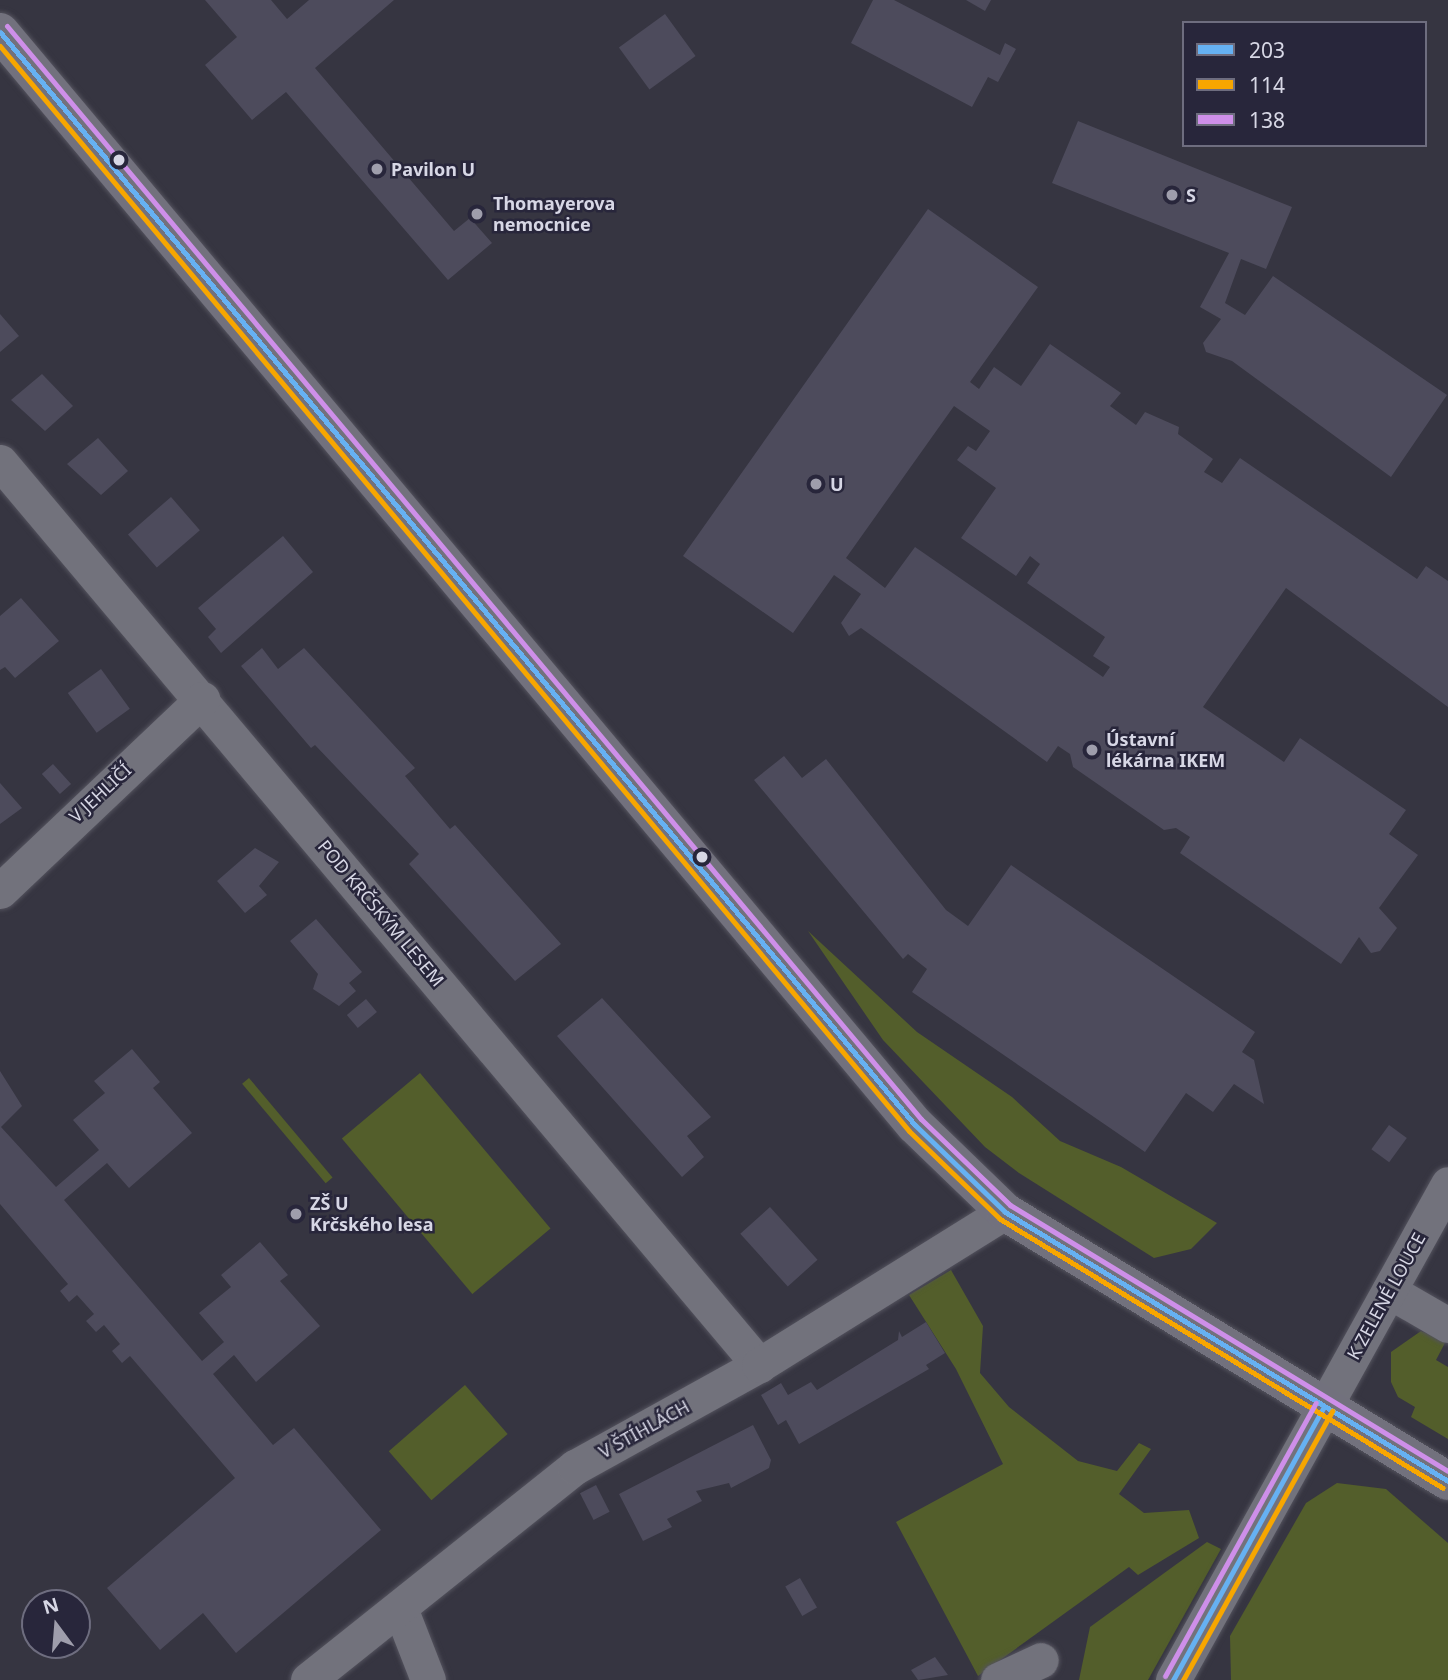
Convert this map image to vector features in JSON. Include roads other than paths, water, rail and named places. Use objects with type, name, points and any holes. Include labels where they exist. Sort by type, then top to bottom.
[{"type":"main road","points":[[0,32],[915,1125],[1004,1212],[1448,1481]]},
{"type":"street","name":"POD KRČSKÝM LESEM","points":[[0,462],[202,699],[759,1365]]},
{"type":"street","name":"V JEHLIČÍ","points":[[0,891],[202,699]]},
{"type":"street","name":"K ZELENÉ LOUCE","points":[[1173,1680],[1448,1184]]},
{"type":"street","name":"V ŠTÍHLÁCH","points":[[308,1680],[575,1467],[759,1365],[1004,1212]]},
{"type":"street","points":[[1389,1291],[1448,1325]]},
{"type":"street","points":[[400,1608],[428,1680]]},
{"type":"street","points":[[998,1680],[1041,1660]]},
{"type":"place","name":"Pavilon U","points":[[377,169]]},
{"type":"place","name":"S","points":[[1172,195]]},
{"type":"place","name":"Thomayerova nemocnice","points":[[477,214]]},
{"type":"place","name":"U","points":[[816,484]]},
{"type":"place","name":"Ústavní lékárna IKEM","points":[[1092,750]]},
{"type":"place","name":"ZŠ U Krčského lesa","points":[[296,1214]]}]
